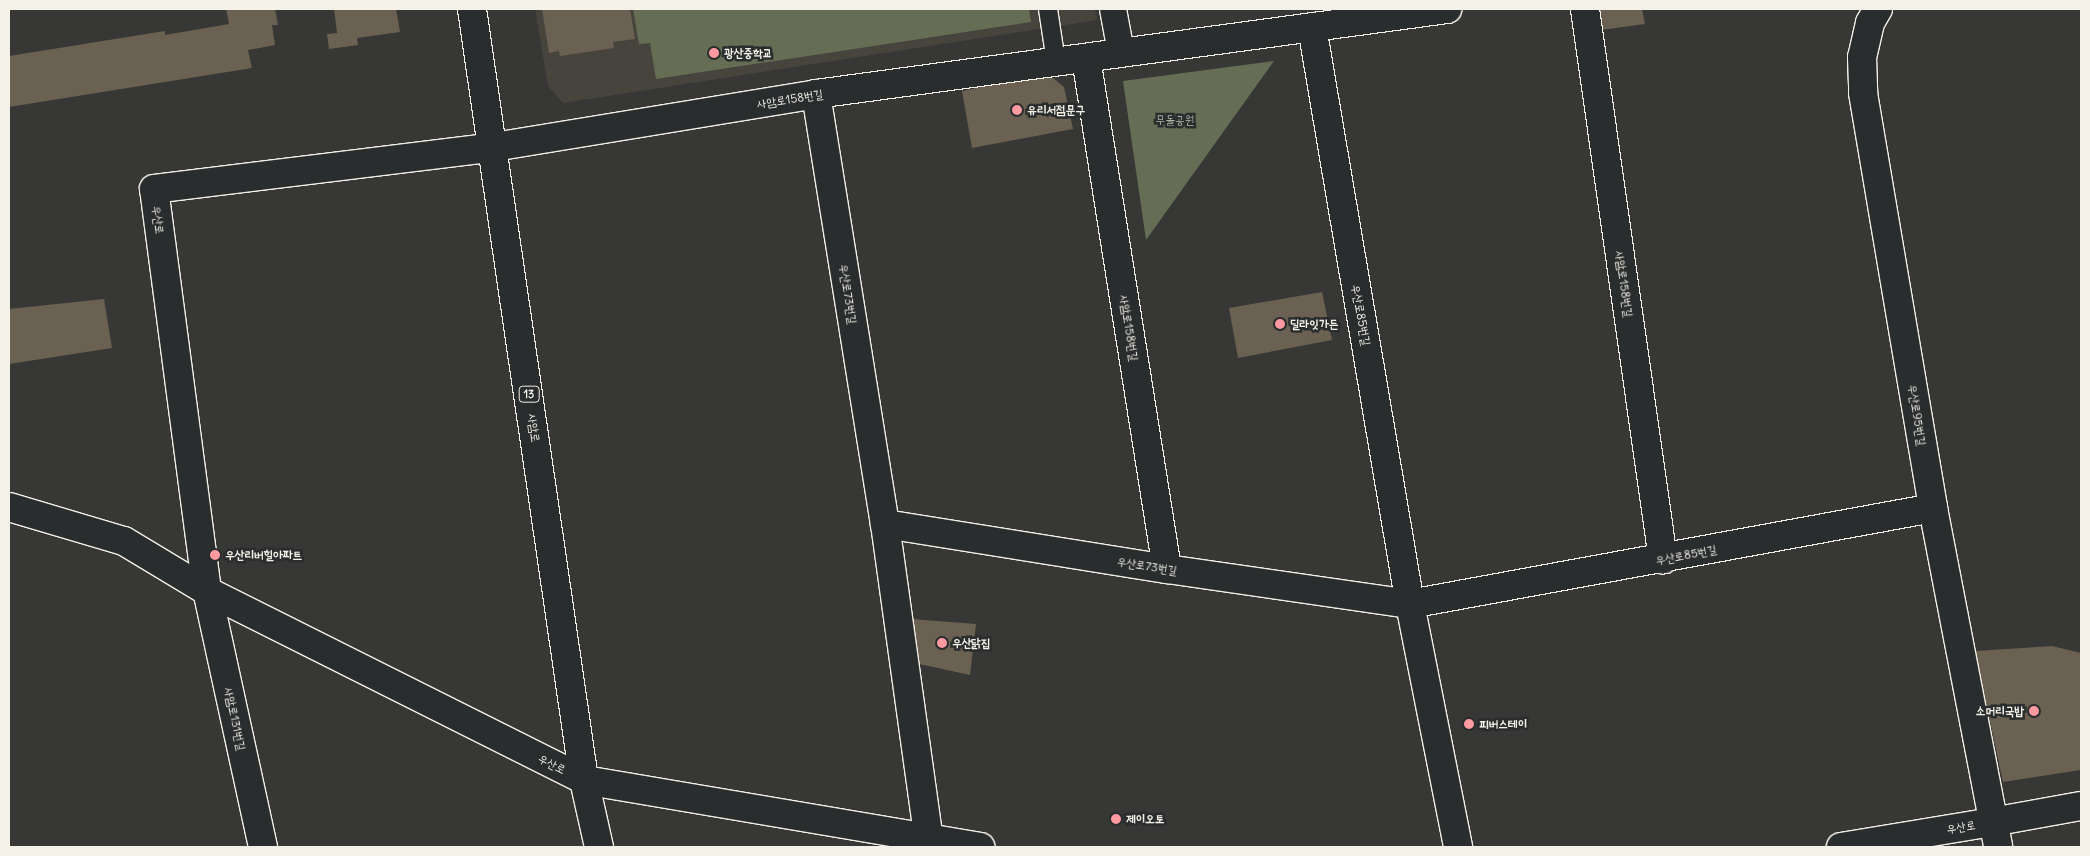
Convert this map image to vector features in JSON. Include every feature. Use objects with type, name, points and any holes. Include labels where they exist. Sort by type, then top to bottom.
[{"type":"street","name":"사암로","points":[[472,9],[494,147],[584,780],[599,847]]},
{"type":"street","points":[[1113,9],[1121,52]]},
{"type":"street","name":"사암로158번길","points":[[494,147],[816,94],[1447,9]]},
{"type":"street","name":"사암로158번길","points":[[1585,9],[1663,559]]},
{"type":"street","name":"우산로95번길","points":[[1878,9],[1870,23],[1862,56],[1863,93],[1932,508],[1995,835]]},
{"type":"street","name":"우산로85번길","points":[[1312,27],[1410,604],[1458,847]]},
{"type":"street","name":"사암로158번길","points":[[1086,58],[1167,569]]},
{"type":"street","name":"우산로73번길","points":[[816,94],[885,524],[929,843]]},
{"type":"street","name":"우산로","points":[[207,591],[154,189],[494,147]]},
{"type":"street","name":"우산로","points":[[9,507],[124,540],[207,591],[584,780],[929,843],[980,847]]},
{"type":"street","name":"우산로85번길","points":[[1410,604],[1663,559],[1932,508]]},
{"type":"street","name":"우산로73번길","points":[[885,524],[1167,569],[1410,604]]},
{"type":"street","name":"사암로131번길","points":[[207,591],[263,847]]},
{"type":"street","name":"우산로","points":[[1840,847],[1995,835],[2081,806]]},
{"type":"lane","points":[[1048,9],[1056,62]]},
{"type":"shaded area","name":"광산중학교","points":[[535,9],[1095,9],[1097,20],[563,103],[548,86]]},
{"type":"green space","points":[[633,9],[1029,9],[1031,22],[656,79],[650,43],[639,44]]},
{"type":"green space","name":"무돌공원","points":[[1274,61],[1146,240],[1123,81]]},
{"type":"building","points":[[226,9],[275,9],[278,25],[272,25],[275,45],[248,50],[252,68],[9,107],[9,56],[165,31],[165,35],[229,24]]},
{"type":"building","points":[[334,9],[396,9],[400,32],[357,38],[358,45],[329,49],[327,34],[337,33]]},
{"type":"building","points":[[542,9],[630,9],[635,39],[613,42],[614,48],[560,56],[559,51],[549,53]]},
{"type":"building","points":[[1591,9],[1642,9],[1645,24],[1594,31]]},
{"type":"building","name":"유리서점문구","points":[[1047,73],[1064,87],[1073,129],[972,148],[962,91]]},
{"type":"building","name":"딜라잇가든","points":[[1322,292],[1332,340],[1238,358],[1229,308]]},
{"type":"building","points":[[104,299],[112,348],[9,364],[9,309]]},
{"type":"building","name":"우산닭집","points":[[912,619],[976,624],[970,675],[910,662]]},
{"type":"building","name":"소머리국밥","points":[[2052,646],[2081,653],[2081,770],[2003,782],[1975,651]]},
{"type":"place","name":"광산중학교","points":[[714,53]]},
{"type":"place","name":"유리서점문구","points":[[1017,110]]},
{"type":"place","name":"딜라잇가든","points":[[1280,324]]},
{"type":"place","name":"우산리버힐아파트","points":[[215,555]]},
{"type":"place","name":"우산닭집","points":[[942,643]]},
{"type":"place","name":"소머리국밥","points":[[2034,711]]},
{"type":"place","name":"피버스테이","points":[[1469,724]]},
{"type":"place","name":"제이오토","points":[[1116,819]]}]
